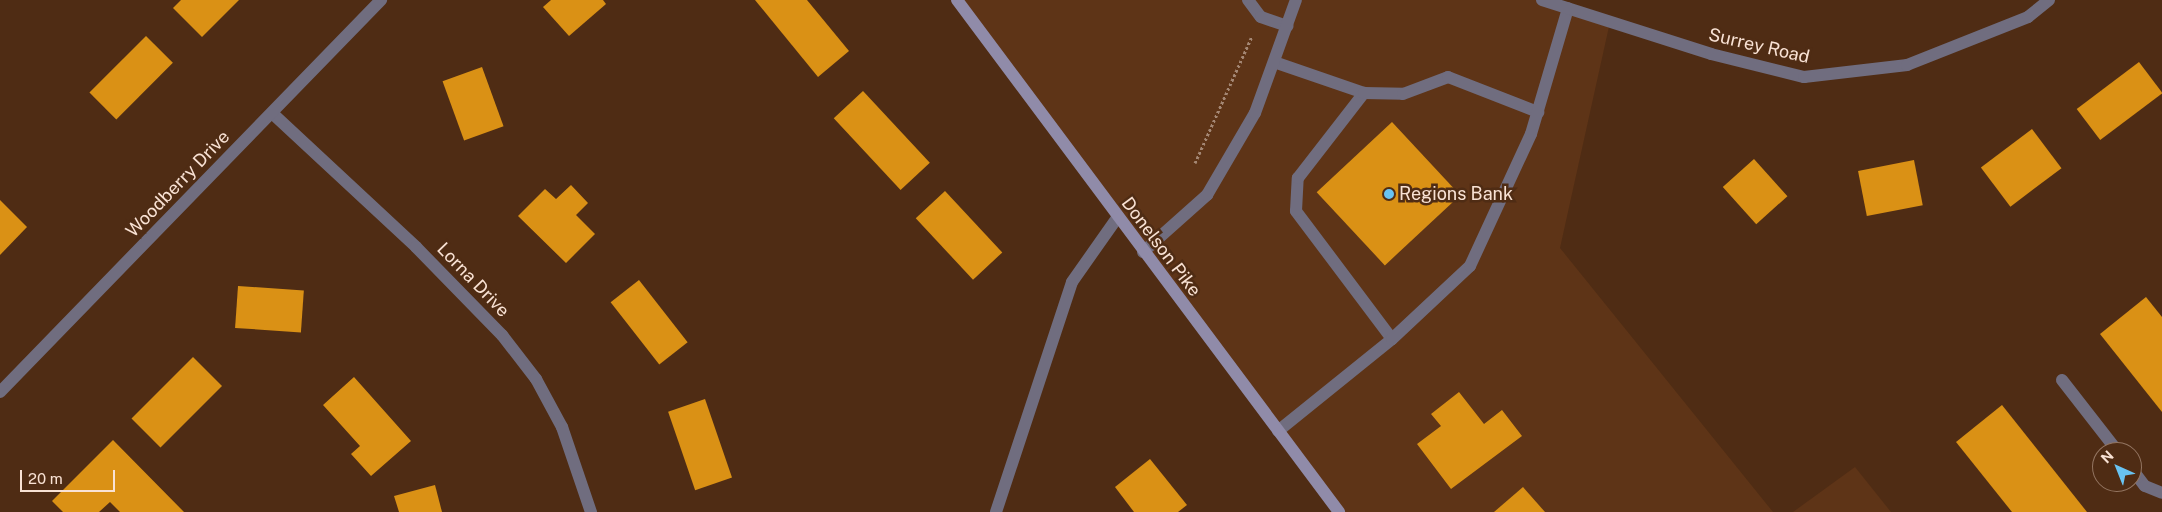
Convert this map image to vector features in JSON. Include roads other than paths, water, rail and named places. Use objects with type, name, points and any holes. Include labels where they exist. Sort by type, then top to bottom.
[{"type":"main road","name":"Donelson Pike","points":[[958,0],[1117,218],[1339,512]]},
{"type":"street","name":"Woodberry Drive","points":[[0,392],[381,0]]},
{"type":"street","points":[[1248,0],[1260,17],[1287,26]]},
{"type":"street","points":[[1143,252],[1207,194],[1255,113],[1296,0]]},
{"type":"street","name":"Surrey Road","points":[[1542,0],[1711,54],[1804,78],[1907,66],[2028,17],[2049,0]]},
{"type":"street","points":[[1278,431],[1392,339],[1470,266],[1538,112],[1568,8]]},
{"type":"street","points":[[1274,62],[1364,93],[1403,94],[1448,77],[1538,112]]},
{"type":"street","points":[[1364,93],[1298,178],[1296,211],[1392,339]]},
{"type":"street","name":"Lorna Drive","points":[[272,113],[416,247],[502,335],[536,379],[562,427],[591,512]]},
{"type":"street","points":[[996,512],[1072,282],[1117,218]]},
{"type":"street","points":[[2062,380],[2110,442]]},
{"type":"street","points":[[2142,482],[2145,486],[2162,493]]},
{"type":"place","name":"Regions Bank","points":[[1389,194]]}]
